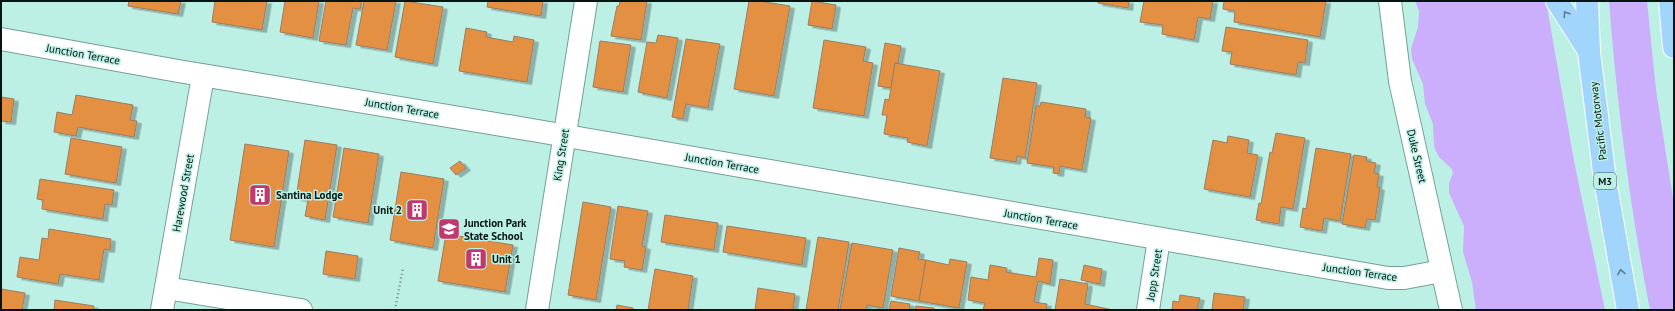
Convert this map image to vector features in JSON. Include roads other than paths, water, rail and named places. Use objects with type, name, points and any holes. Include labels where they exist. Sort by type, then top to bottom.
[{"type":"highway","points":[[1557,1],[1589,52]]},
{"type":"highway","name":"Pacific Motorway","points":[[1587,1],[1589,52],[1604,180],[1628,310]]},
{"type":"highway","points":[[1670,1],[1674,47]]},
{"type":"street","name":"King Street","points":[[537,310],[586,1]]},
{"type":"street","name":"Duke Street","points":[[1390,1],[1400,80],[1451,310]]},
{"type":"street","name":"Junction Terrace","points":[[1,39],[203,76],[564,136],[1388,278],[1404,278],[1442,271]]},
{"type":"street","name":"Harewood Street","points":[[162,310],[203,76]]},
{"type":"street","name":"Jopp Street","points":[[1148,310],[1159,239]]},
{"type":"street","points":[[166,288],[301,310]]},
{"type":"place","name":"Santina Lodge","points":[[260,195]]},
{"type":"place","name":"Unit 2","points":[[417,210]]},
{"type":"place","name":"Junction Park State School","points":[[449,229]]},
{"type":"place","name":"Unit 1","points":[[476,259]]}]
